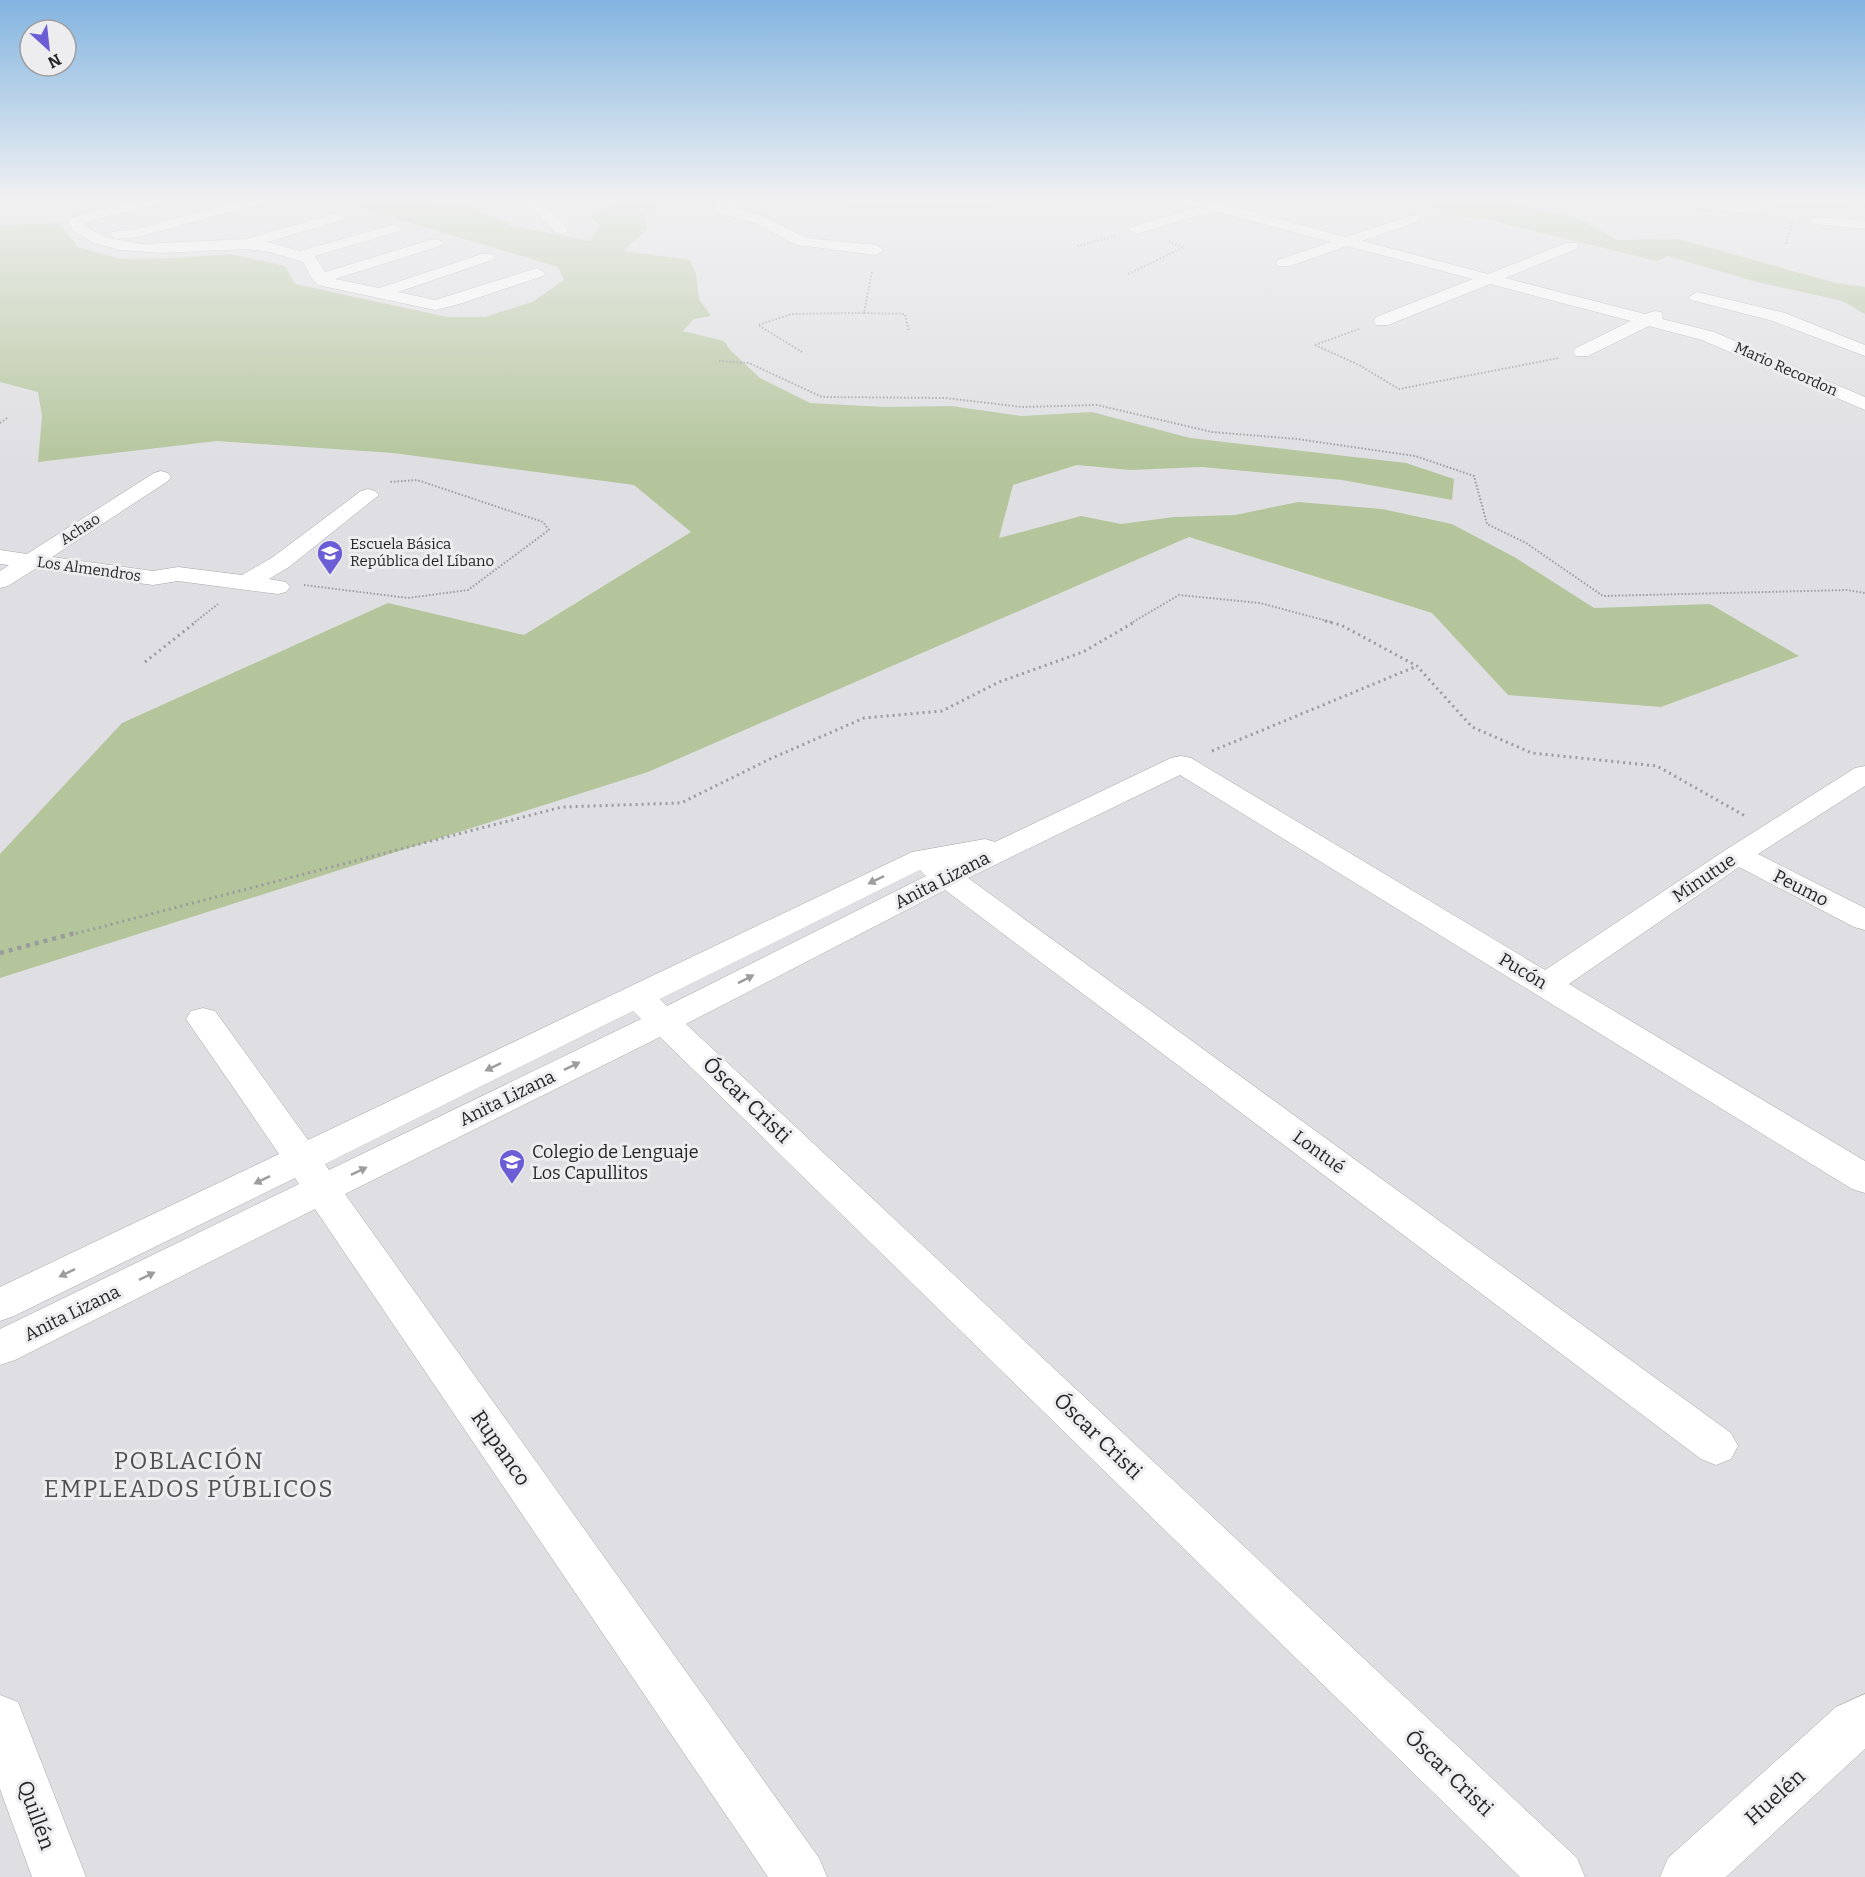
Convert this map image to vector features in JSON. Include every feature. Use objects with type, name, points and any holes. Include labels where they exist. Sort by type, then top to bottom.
[{"type":"street","points":[[345,287],[435,305],[450,303],[498,287]]},
{"type":"street","points":[[378,294],[400,287]]},
{"type":"street","points":[[1382,321],[1468,287]]},
{"type":"street","name":"Mario Recordon","points":[[1516,287],[1730,344],[1865,404]]},
{"type":"street","points":[[1582,352],[1715,287]]},
{"type":"street","points":[[1697,297],[1786,320],[1865,351]]},
{"type":"street","name":"Achao","points":[[0,581],[161,477]]},
{"type":"street","points":[[245,583],[281,562],[368,495]]},
{"type":"street","name":"Los Almendros","points":[[0,542],[39,555],[153,578],[178,574],[278,587]]},
{"type":"street","name":"Los Almendros","points":[[0,557],[39,555]]},
{"type":"street","name":"Anita Lizana","points":[[0,1348],[313,1175],[934,868],[1012,844],[1181,764]]},
{"type":"street","name":"Pucón","points":[[1181,764],[1865,1179]]},
{"type":"street","name":"Minutue","points":[[1545,985],[1737,855],[1865,774]]},
{"type":"street","name":"Peumo","points":[[1737,855],[1865,920]]},
{"type":"street","name":"Lontué","points":[[934,868],[1716,1446]]},
{"type":"street","name":"Óscar Cristi","points":[[651,1009],[1558,1877]]},
{"type":"street","name":"Rupanco","points":[[202,1019],[313,1175],[800,1877]]},
{"type":"street","name":"Anita Lizana","points":[[0,1305],[313,1175]]},
{"type":"street","name":"Huelén","points":[[1687,1877],[1854,1725],[1865,1719]]},
{"type":"street","name":"Quillén","points":[[0,1720],[59,1877]]},
{"type":"path","points":[[864,313],[869,287]]},
{"type":"path","points":[[802,352],[758,325],[792,314],[905,314],[909,332]]},
{"type":"path","points":[[1382,321],[1315,345],[1359,365],[1399,389],[1582,352]]},
{"type":"path","points":[[719,361],[749,363],[822,397],[946,398],[1022,406],[1097,405],[1212,432],[1297,439],[1415,456],[1474,476],[1487,524],[1526,543],[1603,596],[1847,590],[1865,592]]},
{"type":"path","points":[[0,423],[7,418]]},
{"type":"path","points":[[278,587],[289,583],[408,598],[468,590],[549,530],[543,522],[417,480],[391,481]]},
{"type":"path","points":[[145,662],[245,583]]},
{"type":"path","points":[[0,953],[562,807],[681,803],[770,759],[864,718],[942,711],[999,682],[1083,652],[1179,595],[1260,603],[1341,625],[1417,666],[1472,728],[1532,753],[1657,766],[1774,832]]},
{"type":"path","points":[[1181,764],[1417,666]]},
{"type":"green space","points":[[0,287],[307,287],[447,317],[485,317],[532,302],[554,287],[698,287],[699,299],[711,316],[694,319],[683,331],[724,341],[731,351],[760,378],[810,403],[884,407],[951,406],[1022,416],[1092,412],[1190,438],[1406,463],[1454,479],[1452,500],[1342,480],[1202,467],[1130,470],[1077,465],[1013,485],[999,538],[1081,516],[1121,524],[1174,517],[1235,515],[1298,502],[1382,509],[1452,524],[1516,558],[1594,608],[1710,604],[1799,656],[1661,707],[1508,695],[1432,613],[1189,537],[648,772],[0,978],[0,854],[122,723],[388,603],[524,635],[691,532],[634,485],[393,453],[217,441],[38,462],[42,416],[38,392],[0,382]]},
{"type":"green space","points":[[1778,287],[1865,287],[1865,314],[1842,301]]},
{"type":"place","name":"Escuela Básica República del Líbano","points":[[330,576]]},
{"type":"place","name":"Colegio de Lenguaje Los Capullitos","points":[[512,1185]]},
{"type":"district","name":"POBLACIÓN EMPLEADOS PÚBLICOS","points":[[189,1475]]}]
